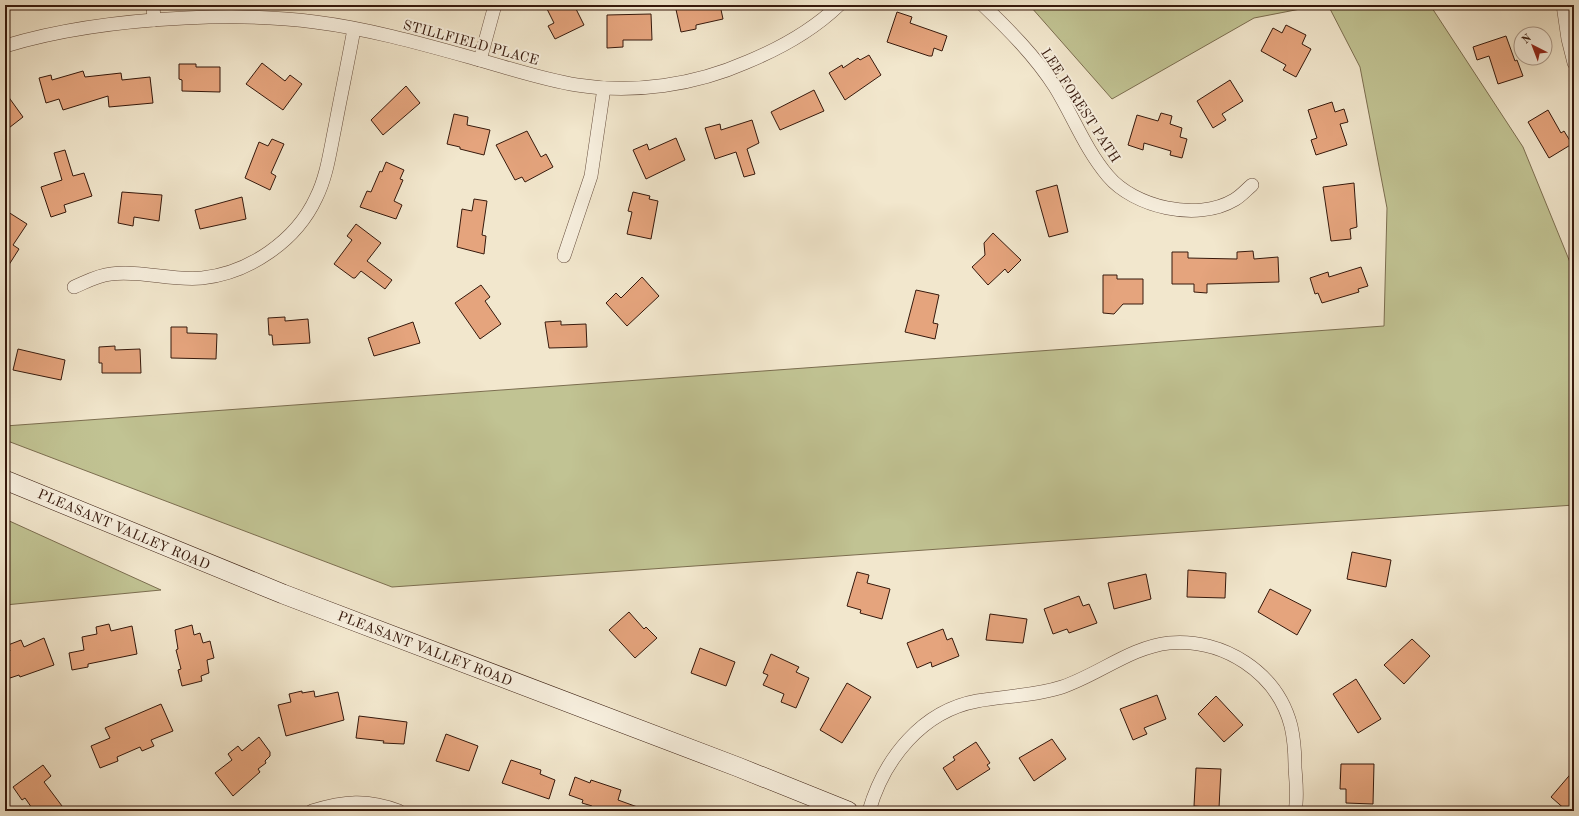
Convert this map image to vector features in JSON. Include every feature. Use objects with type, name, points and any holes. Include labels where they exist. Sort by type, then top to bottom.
[{"type":"main road","name":"PLEASANT VALLEY ROAD","points":[[5,480],[283,594],[738,767],[848,811]]},
{"type":"street","points":[[153,5],[154,20]]},
{"type":"street","points":[[480,60],[495,5]]},
{"type":"street","name":"STILLFIELD PLACE","points":[[5,46],[56,32],[125,21],[253,17],[315,22],[354,29],[576,85],[604,88],[632,88],[668,85],[728,70],[770,53],[803,34],[839,5]]},
{"type":"street","name":"LEE FOREST PATH","points":[[983,5],[1001,22],[1040,67],[1055,88],[1094,158],[1108,177],[1119,187],[1149,203],[1162,207],[1175,210],[1195,210],[1219,206],[1233,200],[1252,185]]},
{"type":"street","points":[[1563,5],[1574,63]]},
{"type":"street","points":[[74,287],[110,274],[123,273],[183,279],[219,275],[254,262],[284,241],[308,213],[325,175],[354,29]]},
{"type":"street","points":[[564,256],[591,176],[604,88]]},
{"type":"street","points":[[869,811],[878,788],[904,744],[925,724],[941,714],[961,705],[977,701],[1061,688],[1082,680],[1139,651],[1162,644],[1186,643],[1214,647],[1242,660],[1260,674],[1276,692],[1284,706],[1291,725],[1297,792],[1295,811]]},
{"type":"street","points":[[312,811],[335,804],[362,802],[399,811]]},
{"type":"green space","points":[[1033,5],[1321,5],[1254,18],[1112,99],[1031,7]]},
{"type":"green space","points":[[1328,5],[1432,5],[1432,8],[1523,147],[1574,272],[1574,505],[392,587],[5,440],[5,426],[1384,326],[1387,208],[1360,67]]},
{"type":"green space","points":[[5,519],[161,590],[5,605]]},
{"type":"building","points":[[545,5],[574,5],[584,25],[555,39],[548,26],[554,23]]},
{"type":"building","points":[[675,5],[720,5],[723,19],[696,25],[696,29],[681,32]]},
{"type":"building","points":[[897,12],[912,17],[910,23],[947,36],[942,51],[934,48],[932,56],[929,56],[887,42]]},
{"type":"building","points":[[651,14],[652,40],[623,40],[623,47],[607,48],[607,15]]},
{"type":"building","points":[[1286,25],[1306,35],[1302,44],[1311,49],[1296,77],[1283,70],[1286,65],[1261,51],[1273,28],[1282,33]]},
{"type":"building","points":[[1506,36],[1513,55],[1513,66],[1519,66],[1523,76],[1498,84],[1489,56],[1477,60],[1473,47]]},
{"type":"building","points":[[869,55],[881,75],[845,100],[829,73],[842,65],[843,68],[858,58],[860,60]]},
{"type":"building","points":[[262,63],[285,81],[290,75],[302,84],[283,110],[246,84]]},
{"type":"building","points":[[179,64],[196,64],[196,67],[220,67],[220,92],[182,91],[182,80],[179,79]]},
{"type":"building","points":[[83,71],[85,77],[121,73],[122,80],[150,77],[153,103],[109,107],[108,96],[63,110],[59,99],[46,103],[39,78],[51,75],[52,80]]},
{"type":"building","points":[[1230,80],[1243,101],[1222,114],[1226,120],[1213,128],[1197,101]]},
{"type":"building","points":[[406,86],[420,103],[383,135],[371,120]]},
{"type":"building","points":[[814,90],[824,111],[780,130],[771,112]]},
{"type":"building","points":[[5,92],[23,117],[5,131]]},
{"type":"building","points":[[1332,102],[1335,112],[1344,109],[1348,122],[1340,124],[1347,145],[1316,155],[1311,140],[1317,138],[1308,110]]},
{"type":"building","points":[[1548,110],[1561,133],[1564,131],[1572,144],[1549,158],[1528,122]]},
{"type":"building","points":[[1161,113],[1172,116],[1170,124],[1182,128],[1180,137],[1187,139],[1182,158],[1170,155],[1171,151],[1144,143],[1143,150],[1128,145],[1137,115],[1158,121]]},
{"type":"building","points":[[454,114],[468,117],[467,125],[490,130],[484,155],[447,144]]},
{"type":"building","points":[[752,120],[759,143],[747,149],[755,174],[744,177],[736,152],[715,159],[705,128],[720,124],[721,130]]},
{"type":"building","points":[[527,131],[541,157],[546,154],[553,167],[525,182],[522,177],[515,180],[496,145]]},
{"type":"building","points":[[676,138],[685,160],[646,179],[633,150],[647,144],[649,150]]},
{"type":"building","points":[[272,139],[284,144],[271,173],[276,176],[270,190],[245,178],[259,142],[268,146]]},
{"type":"building","points":[[65,150],[73,176],[84,173],[92,196],[64,205],[66,212],[51,217],[41,187],[62,180],[54,153]]},
{"type":"building","points":[[386,162],[404,170],[400,179],[403,180],[394,201],[402,205],[396,219],[360,207],[367,191],[371,192],[380,171],[382,172]]},
{"type":"building","points":[[1354,183],[1357,227],[1350,229],[1351,239],[1331,241],[1323,187]]},
{"type":"building","points":[[1057,185],[1068,232],[1049,237],[1036,191]]},
{"type":"building","points":[[122,192],[162,195],[159,221],[134,217],[133,226],[118,223]]},
{"type":"building","points":[[633,192],[650,196],[649,199],[658,201],[651,239],[627,234],[632,212],[628,211]]},
{"type":"building","points":[[242,197],[246,219],[200,229],[195,210]]},
{"type":"building","points":[[474,199],[487,201],[482,235],[486,236],[484,254],[457,247],[462,209],[472,211]]},
{"type":"building","points":[[5,210],[27,224],[13,245],[19,249],[5,271]]},
{"type":"building","points":[[356,224],[381,243],[367,261],[392,280],[385,289],[361,271],[355,278],[353,278],[334,264],[352,240],[347,236]]},
{"type":"building","points":[[993,233],[1021,260],[1008,273],[1005,269],[988,285],[972,267],[985,255],[984,243]]},
{"type":"building","points":[[1253,251],[1254,259],[1278,257],[1279,282],[1207,284],[1207,293],[1194,292],[1194,284],[1172,284],[1172,252],[1188,252],[1188,258],[1237,259],[1237,252]]},
{"type":"building","points":[[1361,267],[1368,286],[1358,289],[1359,292],[1322,303],[1318,293],[1315,294],[1310,278],[1328,272],[1329,277]]},
{"type":"building","points":[[1103,275],[1117,275],[1117,279],[1143,279],[1143,304],[1123,304],[1114,314],[1103,313]]},
{"type":"building","points":[[642,277],[659,296],[627,326],[606,303],[616,293],[621,298]]},
{"type":"building","points":[[481,285],[490,297],[485,301],[501,324],[480,339],[455,303]]},
{"type":"building","points":[[916,290],[939,295],[933,323],[938,324],[935,339],[905,332]]},
{"type":"building","points":[[285,317],[285,321],[308,319],[310,343],[273,345],[272,335],[269,335],[268,318]]},
{"type":"building","points":[[561,321],[561,325],[586,324],[587,347],[549,348],[545,322]]},
{"type":"building","points":[[413,322],[420,343],[374,356],[368,338]]},
{"type":"building","points":[[171,327],[187,327],[187,333],[217,334],[216,359],[171,358]]},
{"type":"building","points":[[115,346],[115,350],[140,349],[141,373],[102,373],[102,363],[99,363],[99,347]]},
{"type":"building","points":[[18,349],[65,360],[61,380],[13,370]]},
{"type":"building","points":[[1352,552],[1391,560],[1386,587],[1347,579]]},
{"type":"building","points":[[1188,570],[1226,573],[1225,598],[1187,597]]},
{"type":"building","points":[[857,572],[869,575],[867,583],[890,589],[882,619],[860,613],[861,610],[847,606]]},
{"type":"building","points":[[1146,574],[1151,599],[1114,609],[1108,583]]},
{"type":"building","points":[[1270,589],[1311,610],[1297,635],[1258,612]]},
{"type":"building","points":[[1079,596],[1083,606],[1089,604],[1097,623],[1069,633],[1067,629],[1053,634],[1044,609]]},
{"type":"building","points":[[629,612],[644,629],[646,627],[657,638],[635,658],[609,630]]},
{"type":"building","points":[[990,614],[1027,619],[1023,643],[986,640]]},
{"type":"building","points":[[109,624],[111,631],[132,626],[137,654],[88,664],[88,667],[72,670],[69,653],[84,650],[82,637],[97,634],[96,627]]},
{"type":"building","points":[[192,625],[194,635],[200,633],[203,643],[210,641],[214,658],[207,660],[209,673],[201,676],[202,681],[182,686],[178,670],[181,669],[176,650],[178,649],[175,630]]},
{"type":"building","points":[[943,629],[947,640],[952,638],[959,656],[932,667],[931,662],[917,668],[907,643]]},
{"type":"building","points":[[44,638],[54,665],[20,677],[19,675],[10,678],[9,676],[5,677],[5,653],[10,651],[8,645],[21,640],[24,647]]},
{"type":"building","points":[[1412,639],[1430,656],[1404,684],[1384,665]]},
{"type":"building","points":[[700,648],[735,662],[726,686],[691,673]]},
{"type":"building","points":[[771,654],[799,667],[796,672],[809,678],[796,708],[781,702],[784,694],[763,685],[768,675],[763,673]]},
{"type":"building","points":[[1356,679],[1381,719],[1358,733],[1333,694]]},
{"type":"building","points":[[847,683],[871,697],[842,743],[820,730]]},
{"type":"building","points":[[302,691],[302,693],[314,691],[315,697],[338,692],[344,720],[286,736],[278,705],[291,702],[289,694]]},
{"type":"building","points":[[1157,695],[1166,719],[1144,728],[1147,734],[1133,740],[1120,709]]},
{"type":"building","points":[[1216,696],[1243,725],[1224,742],[1198,714]]},
{"type":"building","points":[[161,704],[173,731],[151,740],[154,746],[142,751],[140,747],[117,757],[118,761],[100,768],[91,746],[110,738],[105,728]]},
{"type":"building","points":[[359,716],[407,722],[404,744],[383,743],[384,741],[356,738]]},
{"type":"building","points":[[446,734],[478,746],[469,771],[436,761]]},
{"type":"building","points":[[259,737],[270,752],[270,756],[265,761],[266,763],[258,769],[260,772],[233,796],[215,773],[232,760],[228,754],[238,746],[242,751]]},
{"type":"building","points":[[1052,739],[1066,759],[1034,781],[1019,758]]},
{"type":"building","points":[[976,742],[990,763],[987,765],[990,769],[957,790],[943,768],[955,760],[953,757]]},
{"type":"building","points":[[511,760],[541,770],[540,774],[555,780],[549,799],[502,783]]},
{"type":"building","points":[[1341,764],[1374,764],[1373,804],[1346,803],[1346,789],[1340,789]]},
{"type":"building","points":[[43,765],[51,776],[44,782],[62,806],[55,811],[34,811],[25,798],[22,800],[13,787]]},
{"type":"building","points":[[1196,768],[1221,769],[1219,808],[1194,806]]},
{"type":"building","points":[[1574,770],[1574,811],[1567,811],[1551,797]]},
{"type":"building","points":[[575,777],[590,783],[591,780],[621,790],[618,800],[643,809],[643,811],[599,811],[591,808],[592,806],[582,803],[583,800],[569,795]]}]
